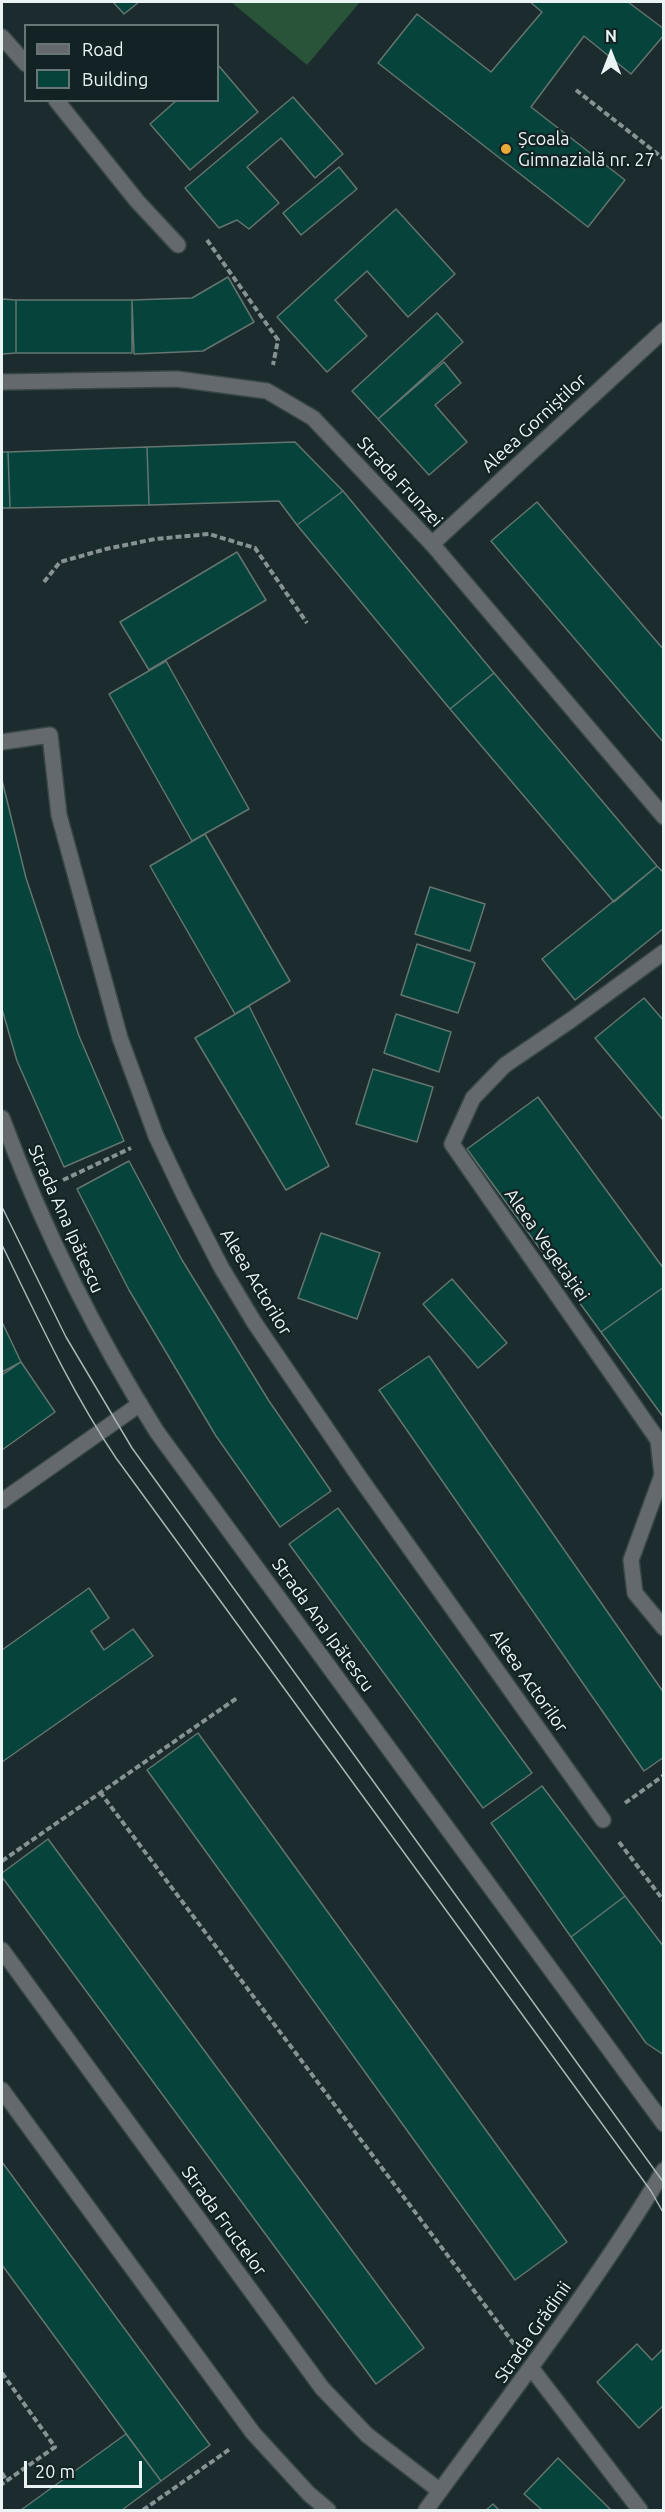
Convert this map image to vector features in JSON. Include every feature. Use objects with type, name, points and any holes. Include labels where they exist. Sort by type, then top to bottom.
[{"type":"street","points":[[2,37],[24,62]]},
{"type":"street","points":[[58,102],[137,201],[178,245]]},
{"type":"street","name":"Aleea Gorniștilor","points":[[432,544],[663,330]]},
{"type":"street","name":"Strada Frunzei","points":[[2,382],[177,379],[267,391],[313,418],[432,544],[663,817]]},
{"type":"street","name":"Aleea Actorilor","points":[[2,742],[50,735],[59,815],[120,1038],[156,1136],[221,1267],[254,1322],[360,1478],[603,1820]]},
{"type":"street","name":"Aleea Vegetației","points":[[663,952],[572,1020],[506,1065],[473,1098],[452,1144],[658,1440],[662,1476],[631,1560],[635,1593],[663,1628]]},
{"type":"street","name":"Strada Ana Ipătescu","points":[[2,1118],[30,1193],[93,1324],[157,1432],[663,2124]]},
{"type":"street","points":[[2,1501],[140,1404]]},
{"type":"street","name":"Strada Fructelor","points":[[2,1950],[322,2388],[368,2436],[440,2491]]},
{"type":"street","points":[[2,2090],[253,2433],[309,2494],[328,2511]]},
{"type":"street","name":"Strada Grădinii","points":[[426,2511],[532,2369],[626,2233],[663,2170]]},
{"type":"street","points":[[532,2369],[640,2511]]},
{"type":"path","points":[[576,90],[663,159]]},
{"type":"path","points":[[178,245],[199,229],[278,340],[267,391]]},
{"type":"path","points":[[44,582],[60,562],[106,549],[155,539],[209,534],[255,548],[308,623]]},
{"type":"path","points":[[63,1180],[156,1136]]},
{"type":"path","points":[[2,1861],[237,1698]]},
{"type":"path","points":[[663,1775],[603,1820],[663,1901]]},
{"type":"path","points":[[100,1792],[532,2369]]},
{"type":"path","points":[[2,2373],[55,2447],[2,2484]]},
{"type":"path","points":[[143,2511],[253,2433]]},
{"type":"path","points":[[2,2473],[7,2481]]},
{"type":"green space","points":[[231,2],[360,2],[307,65]]},
{"type":"building","points":[[113,2],[139,2],[124,14]]},
{"type":"building","points":[[530,2],[628,2],[664,29],[664,35],[631,74],[584,36],[531,107],[625,180],[588,227],[378,63],[417,14],[491,72],[542,12]]},
{"type":"building","points":[[219,66],[258,112],[190,170],[150,124],[175,102],[219,102]]},
{"type":"building","points":[[293,97],[343,154],[315,178],[281,138],[247,167],[279,203],[249,229],[237,220],[219,228],[185,188]]},
{"type":"building","points":[[339,167],[357,189],[301,235],[283,213]]},
{"type":"building","points":[[396,209],[455,274],[408,317],[367,271],[335,300],[367,336],[327,372],[277,317]]},
{"type":"building","points":[[228,277],[254,322],[203,351],[134,354],[132,300],[192,298]]},
{"type":"building","points":[[2,299],[16,300],[16,353],[2,354]]},
{"type":"building","points":[[16,300],[132,300],[132,353],[16,353]]},
{"type":"building","points":[[437,313],[463,342],[378,419],[352,391]]},
{"type":"building","points":[[444,362],[461,383],[435,405],[467,442],[429,475],[378,419]]},
{"type":"building","points":[[295,442],[343,491],[297,525],[279,501],[149,505],[147,447]]},
{"type":"building","points":[[147,447],[149,505],[10,508],[8,452]]},
{"type":"building","points":[[2,452],[8,452],[10,508],[2,508]]},
{"type":"building","points":[[343,491],[494,673],[450,709],[297,525]]},
{"type":"building","points":[[537,502],[664,650],[664,743],[491,541]]},
{"type":"building","points":[[237,552],[266,600],[149,670],[120,622]]},
{"type":"building","points":[[166,661],[249,809],[192,841],[109,694]]},
{"type":"building","points":[[494,673],[657,866],[614,902],[450,709]]},
{"type":"building","points":[[2,780],[26,878],[79,1036],[124,1141],[64,1167],[17,1061],[2,1009]]},
{"type":"building","points":[[205,834],[290,981],[235,1014],[150,866]]},
{"type":"building","points":[[657,866],[664,873],[664,928],[575,1000],[542,959]]},
{"type":"building","points":[[430,887],[485,904],[470,951],[415,934]]},
{"type":"building","points":[[417,944],[475,963],[458,1013],[401,995]]},
{"type":"building","points":[[644,998],[664,1021],[664,1121],[595,1038]]},
{"type":"building","points":[[249,1006],[329,1166],[286,1190],[195,1038]]},
{"type":"building","points":[[396,1014],[451,1032],[439,1072],[384,1053]]},
{"type":"building","points":[[373,1069],[433,1087],[417,1142],[356,1124]]},
{"type":"building","points":[[538,1097],[664,1269],[664,1287],[601,1332],[467,1149]]},
{"type":"building","points":[[129,1161],[182,1260],[269,1401],[331,1491],[280,1527],[216,1436],[129,1290],[77,1189]]},
{"type":"building","points":[[321,1233],[380,1253],[357,1319],[298,1298]]},
{"type":"building","points":[[452,1279],[507,1343],[478,1368],[423,1304]]},
{"type":"building","points":[[664,1287],[664,1418],[601,1332]]},
{"type":"building","points":[[2,1322],[21,1362],[2,1372]]},
{"type":"building","points":[[429,1356],[664,1693],[664,1757],[644,1771],[379,1390]]},
{"type":"building","points":[[21,1362],[55,1412],[2,1450],[2,1375]]},
{"type":"building","points":[[338,1508],[532,1773],[483,1808],[289,1544]]},
{"type":"building","points":[[89,1588],[109,1618],[91,1631],[104,1650],[133,1629],[153,1656],[2,1762],[2,1650]]},
{"type":"building","points":[[198,1733],[567,2242],[515,2280],[147,1770]]},
{"type":"building","points":[[542,1786],[625,1896],[571,1937],[491,1823]]},
{"type":"building","points":[[48,1839],[424,2348],[376,2384],[2,1877],[2,1873]]},
{"type":"building","points":[[625,1896],[664,1947],[664,2055],[646,2043],[571,1937]]},
{"type":"building","points":[[2,2162],[210,2445],[161,2481],[2,2265]]},
{"type":"building","points":[[637,2344],[652,2360],[662,2350],[664,2352],[664,2405],[639,2428],[597,2382]]},
{"type":"building","points":[[126,2434],[161,2481],[122,2510],[21,2510]]},
{"type":"building","points":[[558,2458],[611,2510],[542,2510],[524,2494]]},
{"type":"building","points":[[493,2504],[499,2510],[486,2510]]},
{"type":"tram line","points":[[2,1207],[66,1337],[132,1448],[664,2183]]},
{"type":"tram line","points":[[2,1245],[69,1380],[116,1458],[651,2191],[664,2214]]},
{"type":"place","name":"Școala Gimnazială nr. 27","points":[[506,149]]}]
